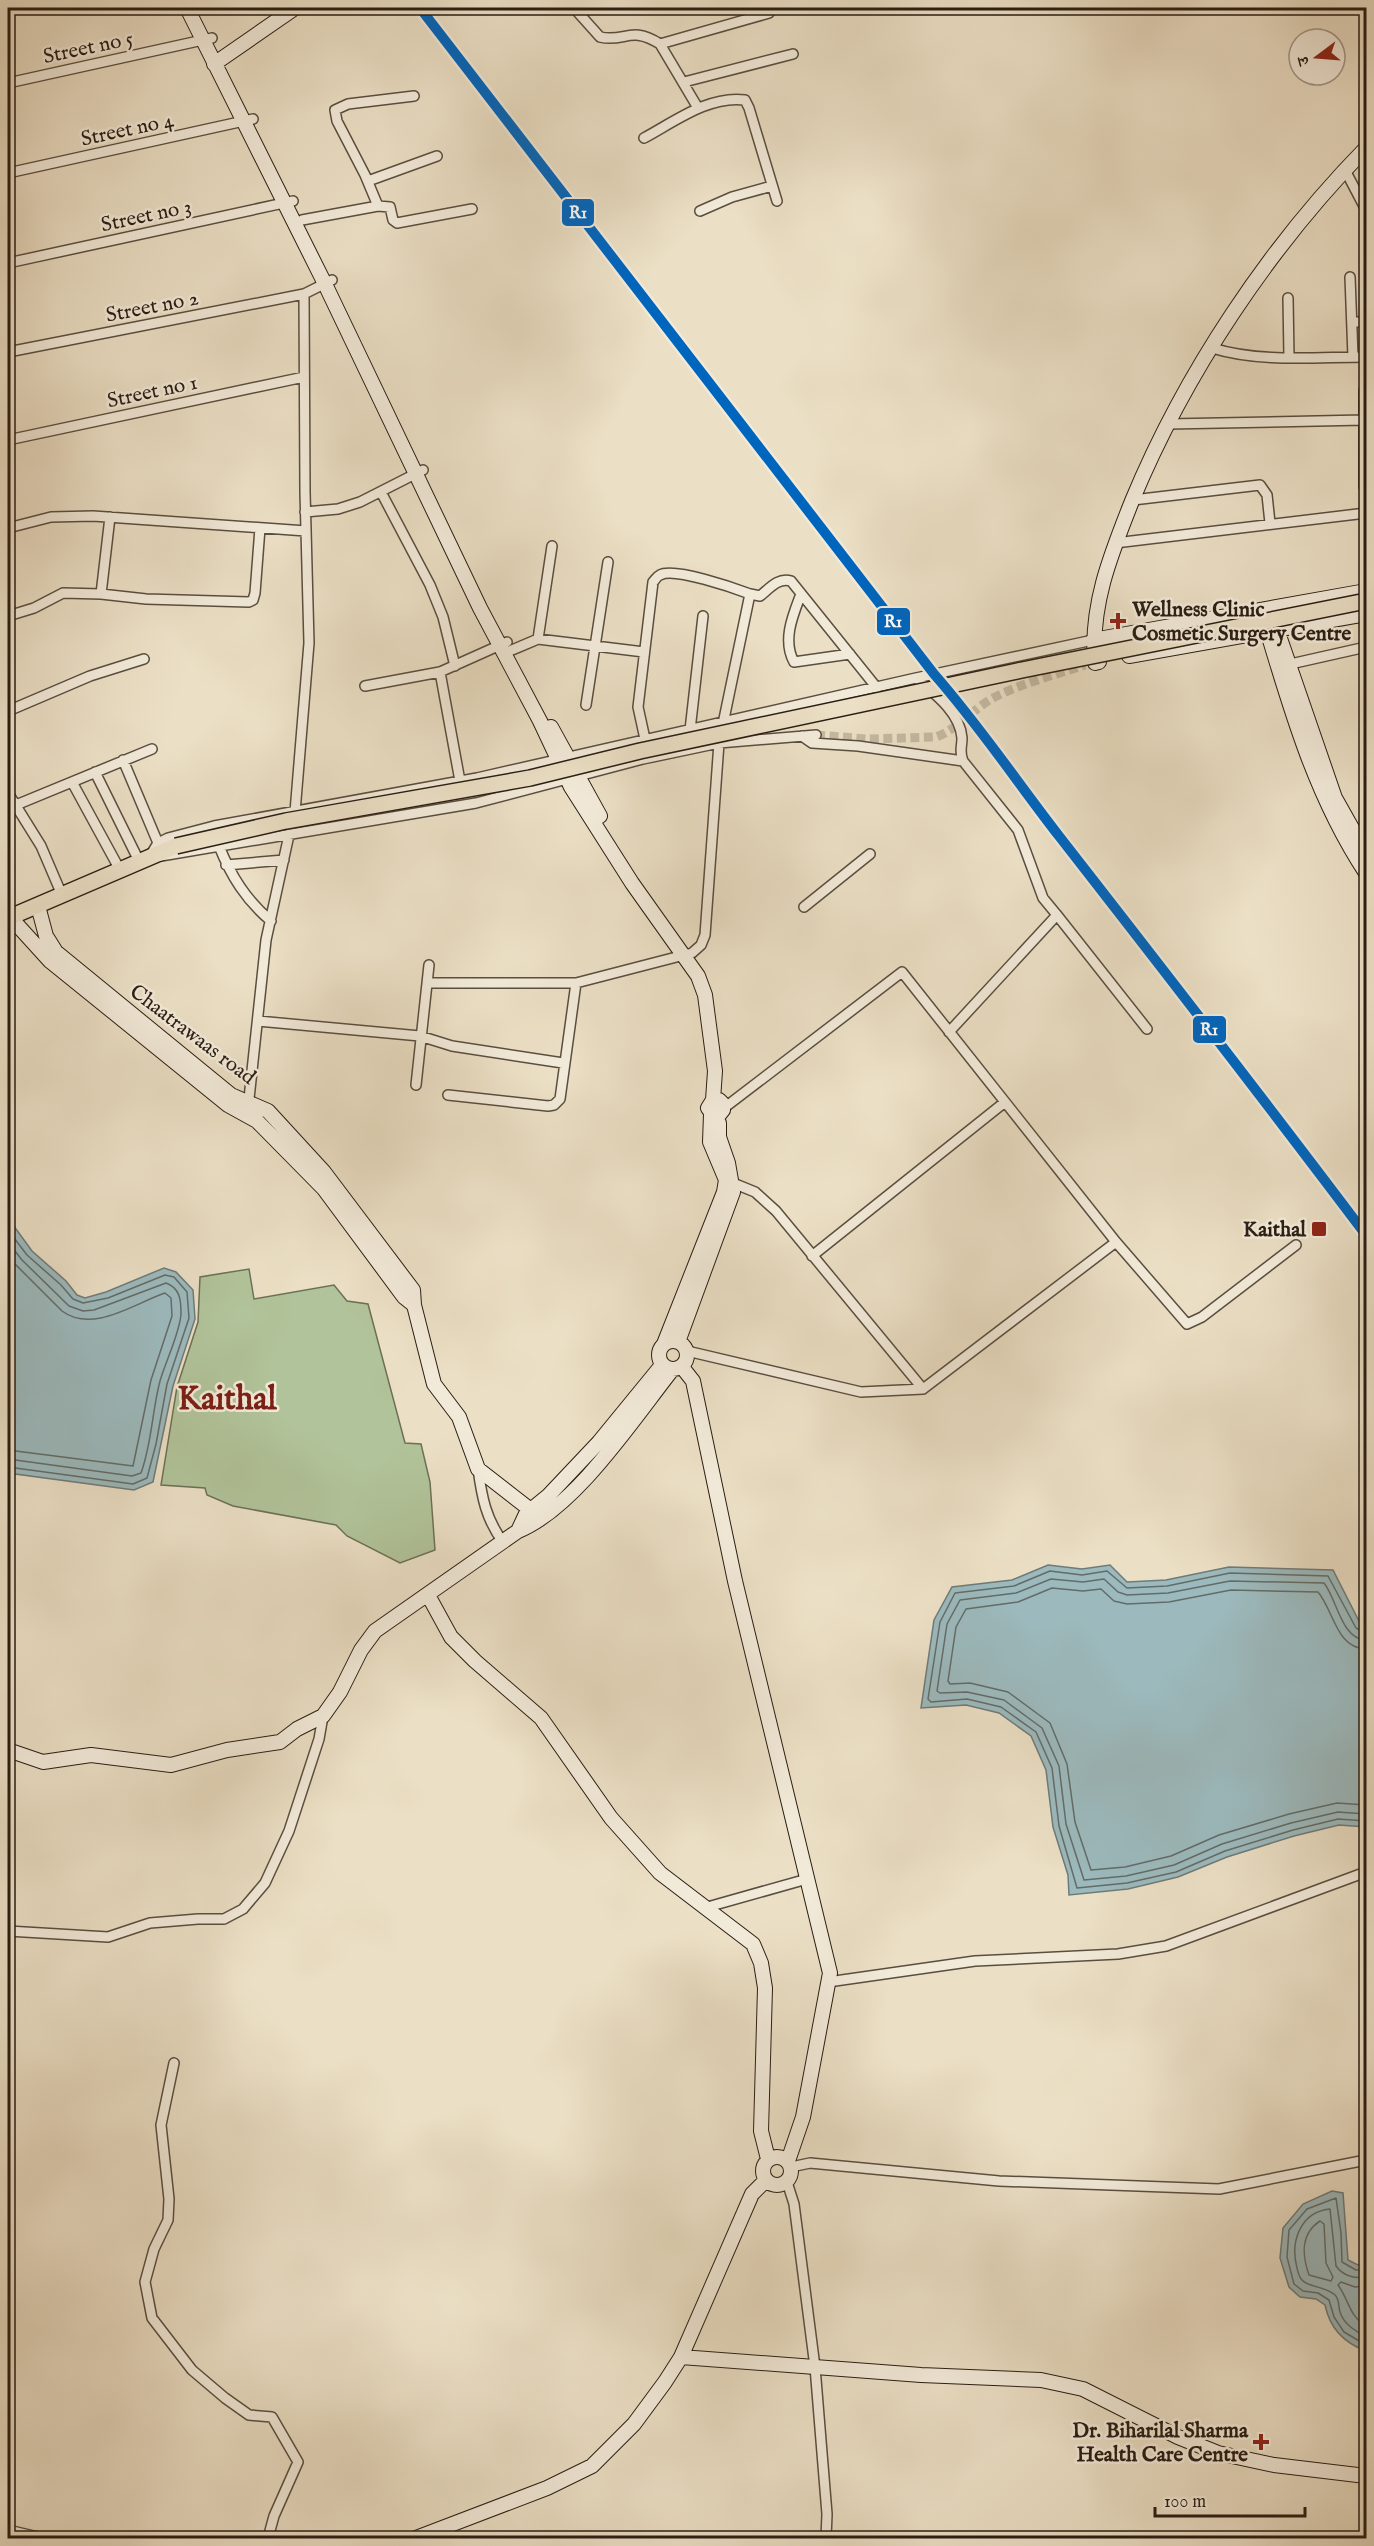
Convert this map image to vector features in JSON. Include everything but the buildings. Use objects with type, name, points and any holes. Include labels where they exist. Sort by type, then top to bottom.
[{"type":"main road","points":[[10,914],[38,906],[120,870],[149,854],[176,846],[286,821],[530,778],[640,751],[1022,670],[1366,601]]},
{"type":"street","points":[[186,8],[208,39]]},
{"type":"street","points":[[195,8],[218,62],[329,282],[419,472],[562,759],[687,954],[698,976],[705,995],[718,1108],[710,1142],[729,1181],[755,1192],[769,1205],[922,1389]]},
{"type":"street","points":[[218,62],[296,8]]},
{"type":"street","points":[[574,8],[600,37],[612,38],[631,34],[650,37],[660,44],[698,108]]},
{"type":"street","points":[[660,44],[770,13]]},
{"type":"street","name":"Street no 5","points":[[8,83],[208,39]]},
{"type":"street","points":[[684,82],[793,54]]},
{"type":"street","points":[[378,206],[337,121],[335,110],[348,104],[414,96]]},
{"type":"street","points":[[644,138],[698,108],[731,99],[745,100],[750,108],[777,201]]},
{"type":"street","name":"Street no 4","points":[[8,173],[249,121]]},
{"type":"street","points":[[1366,148],[1345,170],[1262,272],[1186,390],[1145,468],[1115,543],[1094,616],[1090,664],[1366,614]]},
{"type":"street","points":[[368,182],[437,156]]},
{"type":"street","points":[[1345,170],[1366,210]]},
{"type":"street","points":[[700,211],[732,197],[772,186]]},
{"type":"street","points":[[288,202],[302,220],[329,282]]},
{"type":"street","name":"Street no 3","points":[[8,263],[288,202]]},
{"type":"street","points":[[302,220],[378,206],[390,207],[393,220],[397,223],[472,209]]},
{"type":"street","points":[[1350,277],[1353,357]]},
{"type":"street","name":"Street no 2","points":[[8,352],[304,294],[329,282]]},
{"type":"street","points":[[295,812],[309,643],[305,512],[304,294]]},
{"type":"street","points":[[1288,298],[1289,357]]},
{"type":"street","points":[[1352,322],[1366,321]]},
{"type":"street","points":[[1212,348],[1235,355],[1366,357]]},
{"type":"street","name":"Street no 1","points":[[8,440],[304,377]]},
{"type":"street","points":[[1364,390],[1365,487]]},
{"type":"street","points":[[1168,424],[1364,420]]},
{"type":"street","points":[[305,512],[338,509],[360,502],[419,472]]},
{"type":"street","points":[[1133,500],[1260,485],[1268,495],[1270,523]]},
{"type":"street","points":[[381,492],[430,585],[443,617],[456,666]]},
{"type":"street","points":[[1115,543],[1366,513]]},
{"type":"street","points":[[8,528],[51,517],[110,517],[306,531]]},
{"type":"street","points":[[101,594],[110,517]]},
{"type":"street","points":[[8,616],[34,608],[63,593],[146,599],[249,602],[253,600],[255,593],[261,528]]},
{"type":"street","points":[[538,639],[552,546]]},
{"type":"street","points":[[586,705],[608,562]]},
{"type":"street","points":[[645,740],[638,707],[653,582],[663,573],[696,577],[760,596],[775,584],[786,579],[791,581],[877,688]]},
{"type":"street","points":[[149,854],[168,838],[214,826],[460,781],[1093,640],[1366,591]]},
{"type":"street","points":[[427,983],[576,983],[589,977],[687,954],[701,945],[705,935],[719,743],[750,594]]},
{"type":"street","points":[[801,594],[789,632],[791,656],[794,662],[849,654]]},
{"type":"street","points":[[1265,609],[1326,803],[1366,873]]},
{"type":"street","points":[[690,730],[703,616]]},
{"type":"street","points":[[365,686],[440,672],[506,647],[538,639],[644,652]]},
{"type":"street","points":[[1283,665],[1366,647]]},
{"type":"street","points":[[8,711],[90,676],[144,659]]},
{"type":"street","points":[[1283,665],[1335,798],[1366,853]]},
{"type":"street","points":[[440,672],[460,781]]},
{"type":"street","points":[[916,678],[939,697],[954,718],[962,738],[959,753],[1018,830],[1043,898],[1147,1029]]},
{"type":"street","points":[[149,854],[173,856],[219,846],[476,803],[719,743],[816,735]]},
{"type":"street","points":[[802,736],[812,743],[963,761]]},
{"type":"street","points":[[16,805],[152,749]]},
{"type":"street","points":[[123,760],[149,854]]},
{"type":"street","points":[[95,772],[149,854]]},
{"type":"street","points":[[72,782],[120,870]]},
{"type":"street","points":[[8,793],[40,846],[62,895]]},
{"type":"street","points":[[248,1110],[271,921],[289,836]]},
{"type":"street","points":[[219,846],[231,876],[256,909],[271,921]]},
{"type":"street","points":[[804,907],[870,854]]},
{"type":"street","points":[[226,865],[284,860]]},
{"type":"street","name":"Chaatrawaas road","points":[[38,906],[46,936],[56,952],[248,1110]]},
{"type":"street","points":[[10,914],[50,961],[228,1105],[248,1110],[324,1189],[404,1297],[414,1305],[434,1384],[459,1417],[478,1470],[483,1505],[490,1525],[503,1542]]},
{"type":"street","points":[[950,1032],[1057,915]]},
{"type":"street","points":[[416,1085],[429,964]]},
{"type":"street","points":[[718,1108],[902,972],[1116,1242],[1187,1324],[1202,1317],[1296,1245]]},
{"type":"street","points":[[448,1095],[554,1105],[560,1099],[563,1063],[576,983]]},
{"type":"street","points":[[258,1021],[420,1036],[452,1046],[563,1063]]},
{"type":"street","points":[[812,1256],[1005,1102]]},
{"type":"street","points":[[677,1346],[729,1181]]},
{"type":"street","points":[[428,1595],[451,1637],[475,1661],[542,1718],[611,1818],[660,1873],[753,1944],[762,1963],[765,1988],[761,2131],[768,2159],[763,2169],[766,2180],[776,2185],[787,2182],[790,2178],[790,2164],[803,2117],[830,1973],[735,1581],[693,1381],[672,1367],[659,1354],[677,1346],[861,1392],[922,1389],[1116,1242]]},
{"type":"street","points":[[8,1931],[108,1937],[150,1923],[224,1919],[243,1909],[265,1882],[289,1831],[320,1738],[323,1716],[340,1692],[361,1650],[375,1631],[518,1531],[526,1514],[536,1514],[579,1484],[672,1367],[688,1357],[677,1346]]},
{"type":"street","points":[[478,1470],[536,1514]]},
{"type":"street","points":[[8,1750],[43,1762],[91,1755],[171,1765],[226,1750],[280,1742],[297,1729],[323,1716]]},
{"type":"street","points":[[828,1982],[975,1961],[1118,1954],[1166,1946],[1366,1872]]},
{"type":"street","points":[[704,1908],[807,1879]]},
{"type":"street","points":[[174,2063],[160,2125],[169,2199],[168,2220],[154,2249],[145,2282],[152,2318],[192,2370],[225,2398],[249,2415],[272,2417],[298,2462],[274,2516],[268,2538]]},
{"type":"street","points":[[768,2159],[779,2156],[790,2164],[810,2163],[999,2181],[1219,2189],[1366,2160]]},
{"type":"street","points":[[416,2538],[548,2488],[592,2466],[634,2424],[681,2357],[752,2194],[766,2180]]},
{"type":"street","points":[[787,2182],[794,2204],[815,2367],[827,2514],[826,2538]]},
{"type":"street","points":[[681,2357],[1041,2380],[1083,2389],[1178,2437],[1218,2453],[1274,2465],[1366,2476]]},
{"type":"street","points":[[8,2530],[42,2538]]},
{"type":"green space","points":[[249,1269],[254,1299],[334,1285],[347,1301],[368,1304],[405,1443],[421,1444],[430,1482],[435,1550],[400,1563],[347,1536],[336,1525],[233,1506],[207,1495],[205,1488],[161,1485],[177,1387],[198,1322],[200,1277]]},
{"type":"water","points":[[8,1218],[32,1251],[66,1281],[77,1295],[85,1298],[106,1292],[164,1268],[176,1272],[193,1290],[195,1319],[173,1386],[153,1482],[134,1490],[8,1473]]},
{"type":"water","points":[[1048,1565],[1082,1569],[1110,1565],[1127,1582],[1166,1580],[1229,1567],[1333,1570],[1361,1625],[1366,1628],[1366,1827],[1339,1825],[1227,1857],[1178,1877],[1128,1889],[1069,1895],[1068,1875],[1053,1827],[1046,1770],[1031,1736],[999,1713],[966,1705],[921,1708],[934,1620],[952,1587],[1012,1580]]},
{"type":"water","points":[[1332,2191],[1343,2193],[1348,2260],[1358,2265],[1366,2263],[1366,2351],[1351,2344],[1339,2334],[1330,2321],[1325,2305],[1316,2299],[1300,2297],[1289,2287],[1280,2258],[1283,2228],[1303,2204]]},
{"type":"tunnel","points":[[816,735],[867,739],[936,737],[951,729],[993,698],[1085,665]]},
{"type":"transit line","name":"R1","points":[[420,8],[982,733],[1366,1235]]},
{"type":"place","name":"Wellness Clinic Cosmetic Surgery Centre","points":[[1118,621]]},
{"type":"place","name":"Kaithal","points":[[1319,1229]]},
{"type":"place","name":"Dr. Biharilal Sharma Health Care Centre","points":[[1261,2442]]},
{"type":"district","name":"Kaithal","points":[[227,1397]]}]
